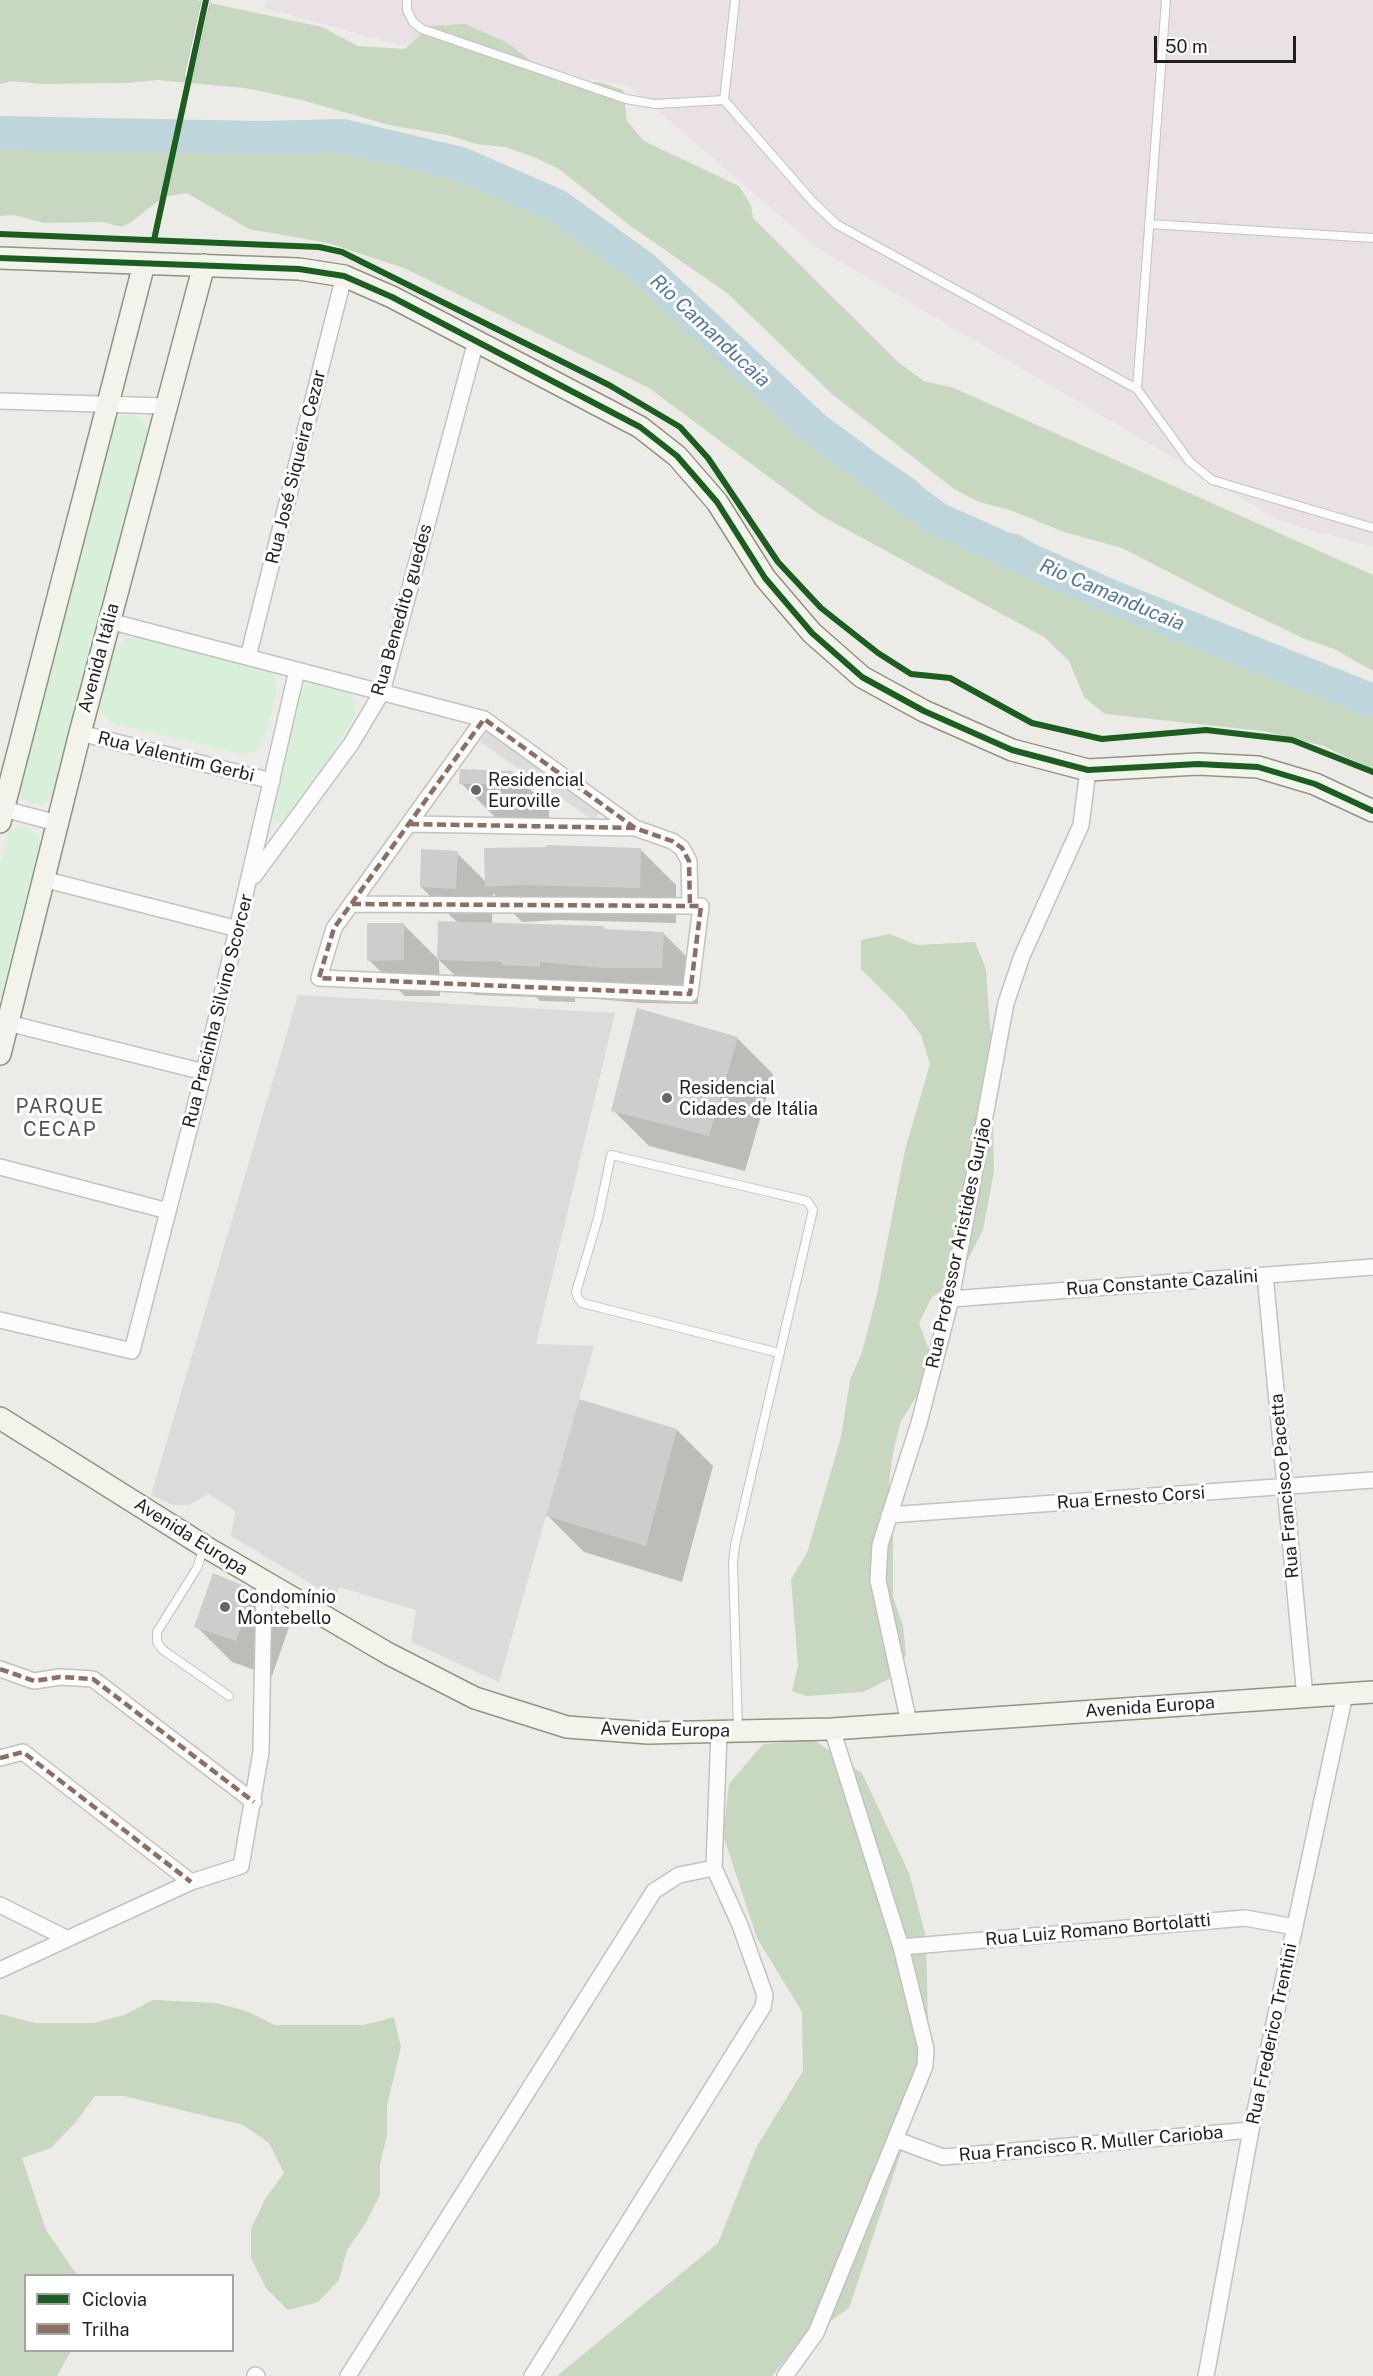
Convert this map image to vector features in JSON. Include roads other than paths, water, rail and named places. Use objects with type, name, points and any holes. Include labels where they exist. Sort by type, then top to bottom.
[{"type":"street","points":[[0,258],[299,268],[344,276],[392,297],[640,427],[677,456],[717,502],[765,578],[812,633],[862,677],[924,711],[1012,750],[1088,770],[1198,764],[1258,767],[1315,783],[1373,811]]},
{"type":"street","points":[[57,823],[1,813],[144,264]]},
{"type":"street","name":"Avenida Itália","points":[[0,1054],[4,1022],[204,265]]},
{"type":"street","name":"Rua José Siqueira Cezar","points":[[248,657],[344,276]]},
{"type":"street","name":"Rua Benedito guedes","points":[[250,881],[351,744],[382,692],[476,341]]},
{"type":"street","points":[[0,401],[165,406]]},
{"type":"street","points":[[109,621],[484,719],[635,828],[672,841],[682,848],[689,861],[690,906]]},
{"type":"street","name":"Rua Pracinha Silvino Scorcer","points":[[0,1320],[132,1351],[204,1072],[297,670]]},
{"type":"street","points":[[352,904],[701,906],[690,994],[319,978],[334,928],[484,719]]},
{"type":"street","name":"Rua Valentim Gerbi","points":[[80,733],[273,781]]},
{"type":"street","name":"Rua Professor Aristides Gurjão","points":[[909,1723],[878,1580],[880,1545],[920,1423],[951,1299],[1006,1002],[1022,956],[1081,825],[1088,770]]},
{"type":"street","points":[[410,824],[635,828]]},
{"type":"street","points":[[43,879],[238,929]]},
{"type":"street","points":[[4,1022],[204,1072]]},
{"type":"street","points":[[0,1167],[168,1211]]},
{"type":"street","name":"Rua Constante Cazalini","points":[[951,1299],[1373,1267]]},
{"type":"street","name":"Rua Francisco Pacetta","points":[[1264,1275],[1305,1697]]},
{"type":"street","name":"Avenida Europa","points":[[0,1418],[204,1546],[388,1654],[475,1698],[567,1727],[648,1733],[832,1728],[1373,1692]]},
{"type":"street","name":"Avenida Europa","points":[[0,1425],[32,1437]]},
{"type":"street","name":"Rua Ernesto Corsi","points":[[889,1515],[1373,1480]]},
{"type":"street","points":[[0,1970],[191,1882],[241,1866],[261,1752],[264,1582]]},
{"type":"street","points":[[0,1669],[34,1681],[60,1677],[93,1679],[254,1802]]},
{"type":"street","name":"Rua Frederico Trentini","points":[[1206,2376],[1251,2130],[1345,1694]]},
{"type":"street","points":[[785,2376],[816,2332],[926,2066],[926,2049],[901,1947],[832,1728]]},
{"type":"street","points":[[531,2376],[764,2007],[765,1995],[740,1925],[714,1868],[728,1732]]},
{"type":"street","points":[[0,1758],[22,1752],[191,1882]]},
{"type":"street","points":[[348,2376],[654,1891],[679,1875],[714,1868]]},
{"type":"street","points":[[0,1905],[66,1938]]},
{"type":"street","name":"Rua Luiz Romano Bortolatti","points":[[901,1947],[1245,1918],[1295,1927]]},
{"type":"street","name":"Rua Francisco R. Muller Carioba","points":[[897,2140],[943,2157],[1251,2130]]},
{"type":"lane","points":[[189,75],[206,0]]},
{"type":"lane","points":[[407,0],[407,10],[413,22],[422,29],[626,99],[655,104],[724,100]]},
{"type":"lane","points":[[735,0],[724,100],[813,202],[836,224],[1137,389],[1190,462],[1212,480],[1373,528]]},
{"type":"lane","points":[[1137,389],[1166,0]]},
{"type":"lane","points":[[1149,224],[1373,238]]},
{"type":"lane","points":[[728,1732],[734,1554],[813,1209],[811,1203],[611,1155],[597,1218],[576,1292],[578,1298],[582,1302],[779,1353]]},
{"type":"lane","points":[[204,1546],[196,1568],[157,1632],[157,1642],[164,1650],[229,1696]]},
{"type":"waterway","name":"Rio Camanducaia","points":[[0,133],[261,138],[343,136],[461,164],[557,206],[642,267],[815,429],[937,519],[1112,597],[1373,701]]},
{"type":"place","name":"Residencial Euroville","points":[[476,790]]},
{"type":"place","name":"Residencial Cidades de Itália","points":[[667,1098]]},
{"type":"place","name":"Condomínio Montebello","points":[[225,1607]]},
{"type":"district","name":"PARQUE CECAP","points":[[60,1118]]}]
